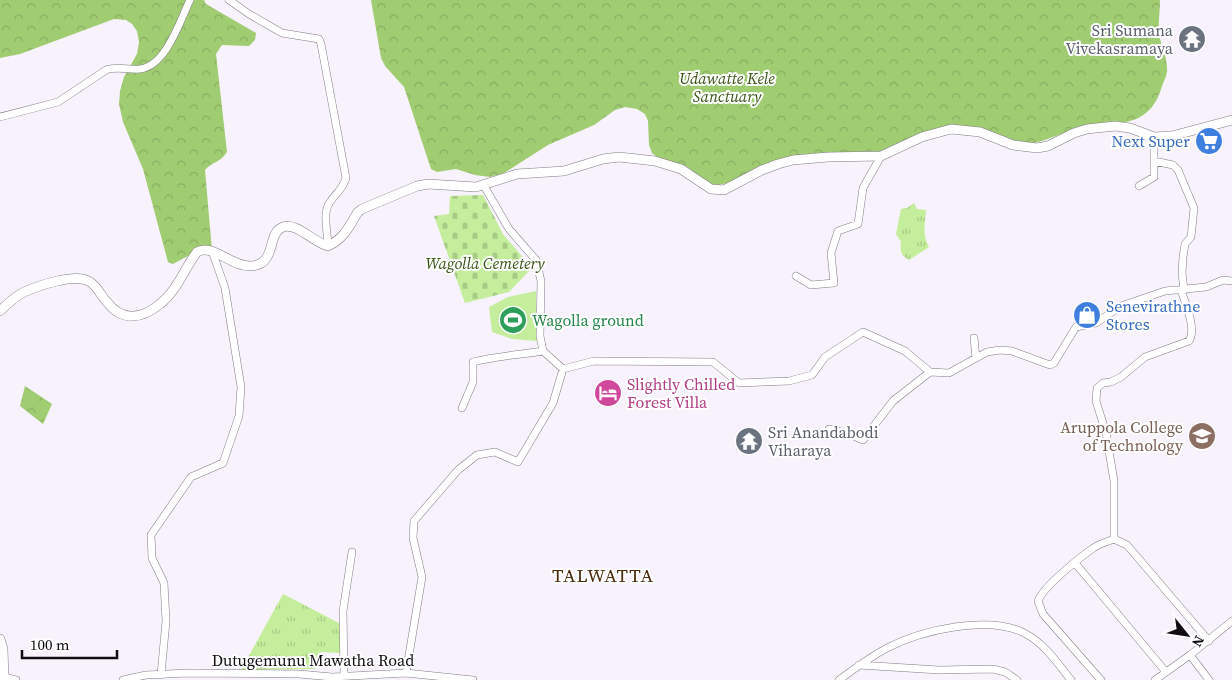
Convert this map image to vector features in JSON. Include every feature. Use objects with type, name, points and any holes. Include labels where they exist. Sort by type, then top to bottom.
[{"type":"main road","points":[[0,311],[17,297],[36,288],[64,279],[79,279],[90,281],[114,310],[124,316],[137,317],[148,313],[161,304],[173,290],[196,252],[201,249],[212,251],[240,265],[252,266],[260,264],[268,257],[276,233],[286,226],[293,227],[316,242],[328,246],[345,236],[362,209],[417,186],[436,184],[469,188],[517,174],[564,171],[603,159],[619,157],[655,161],[681,169],[711,189],[724,190],[762,170],[793,160],[881,156],[922,137],[951,129],[980,132],[1014,146],[1037,148],[1048,146],[1074,133],[1105,126],[1130,128],[1154,137],[1172,136],[1232,120]]},
{"type":"main road","points":[[0,639],[3,649],[4,679]]},
{"type":"street","points":[[0,117],[58,102],[106,70],[112,68],[142,69],[153,65],[164,52],[190,0]]},
{"type":"street","points":[[229,0],[249,14],[282,32],[319,39],[346,178],[344,186],[329,203],[326,210],[328,246]]},
{"type":"street","points":[[1140,186],[1154,177],[1154,137]]},
{"type":"street","points":[[796,276],[811,285],[834,283],[831,253],[838,231],[858,224],[863,188],[881,156]]},
{"type":"street","points":[[1114,539],[1114,481],[1106,433],[1096,401],[1097,388],[1103,383],[1111,382],[1121,377],[1145,357],[1189,341],[1192,338],[1190,319],[1182,290],[1182,272],[1185,244],[1191,237],[1194,208],[1178,170],[1173,165],[1154,161]]},
{"type":"street","points":[[483,184],[509,229],[536,260],[541,281],[540,336],[543,351],[564,369]]},
{"type":"street","points":[[161,675],[166,621],[164,583],[152,558],[151,535],[191,477],[223,463],[240,416],[241,387],[226,288],[212,251]]},
{"type":"street","points":[[564,369],[594,361],[713,362],[739,383],[789,381],[812,375],[825,357],[863,332],[905,351],[930,372],[949,373],[987,352],[1000,350],[1012,351],[1050,365],[1054,363],[1076,327],[1096,323],[1121,306],[1165,291],[1206,287],[1224,280],[1232,281]]},
{"type":"street","points":[[974,338],[976,358]]},
{"type":"street","points":[[462,408],[473,382],[473,362],[495,356],[543,351]]},
{"type":"street","points":[[406,672],[422,577],[414,538],[414,521],[458,470],[477,455],[496,452],[518,462],[553,403],[564,369]]},
{"type":"street","points":[[829,430],[849,434],[863,440],[893,401],[930,372]]},
{"type":"street","points":[[1101,680],[1043,614],[1038,601],[1047,588],[1075,563],[1094,548],[1114,539],[1127,545],[1209,641]]},
{"type":"street","points":[[344,676],[344,611],[352,552]]},
{"type":"street","points":[[1075,563],[1166,672]]},
{"type":"street","points":[[1155,680],[1209,641],[1232,621]]},
{"type":"street","points":[[839,680],[887,648],[912,637],[959,626],[988,624],[1008,627],[1026,634],[1042,644],[1071,680]]},
{"type":"street","points":[[1190,655],[1209,680]]},
{"type":"street","points":[[859,665],[939,670],[993,669],[1004,672],[1017,680]]},
{"type":"street","name":"Dutugemunu Mawatha Road","points":[[122,680],[146,675],[213,673],[344,676],[406,672],[473,680]]},
{"type":"street","points":[[4,679],[16,680]]},
{"type":"green space","points":[[0,0],[204,0],[206,4],[256,33],[255,40],[249,46],[222,45],[216,54],[227,152],[205,170],[212,251],[201,249],[173,264],[168,262],[143,169],[123,122],[119,104],[124,77],[137,54],[139,42],[137,31],[132,24],[126,20],[114,19],[20,54],[0,58]]},
{"type":"green space","name":"Udawatte Kele Sanctuary","points":[[371,0],[1160,0],[1159,34],[1167,70],[1156,101],[1148,111],[1139,117],[1117,124],[1078,129],[1027,144],[965,129],[869,155],[816,153],[773,161],[728,183],[718,185],[708,184],[686,166],[658,158],[652,153],[649,145],[648,121],[645,114],[637,109],[625,107],[615,110],[594,125],[548,145],[504,173],[490,177],[456,169],[437,172],[431,169],[404,87],[385,66],[381,58]]},
{"type":"green space","name":"Wagolla Cemetery","points":[[483,195],[503,234],[532,268],[509,292],[465,303],[434,216],[449,214],[450,196]]},
{"type":"green space","points":[[914,203],[917,209],[926,210],[925,233],[929,247],[909,260],[902,253],[901,242],[896,234],[901,209],[907,208]]},
{"type":"green space","name":"Wagolla ground","points":[[536,291],[537,341],[512,339],[492,332],[489,307],[508,297]]},
{"type":"green space","points":[[25,386],[52,404],[43,424],[20,406]]},
{"type":"green space","points":[[283,594],[339,623],[341,653],[320,652],[315,669],[241,670]]},
{"type":"place","name":"Sri Sumana Vivekasramaya","points":[[1192,39]]},
{"type":"place","name":"Next Super","points":[[1209,141]]},
{"type":"place","name":"Senevirathne Stores","points":[[1087,315]]},
{"type":"place","name":"Wagolla ground","points":[[513,320]]},
{"type":"place","name":"Slightly Chilled Forest Villa","points":[[608,393]]},
{"type":"place","name":"Aruppola College of Technology","points":[[1202,436]]},
{"type":"place","name":"Sri Anandabodi Viharaya","points":[[749,441]]},
{"type":"district","name":"TALWATTA","points":[[603,575]]}]
